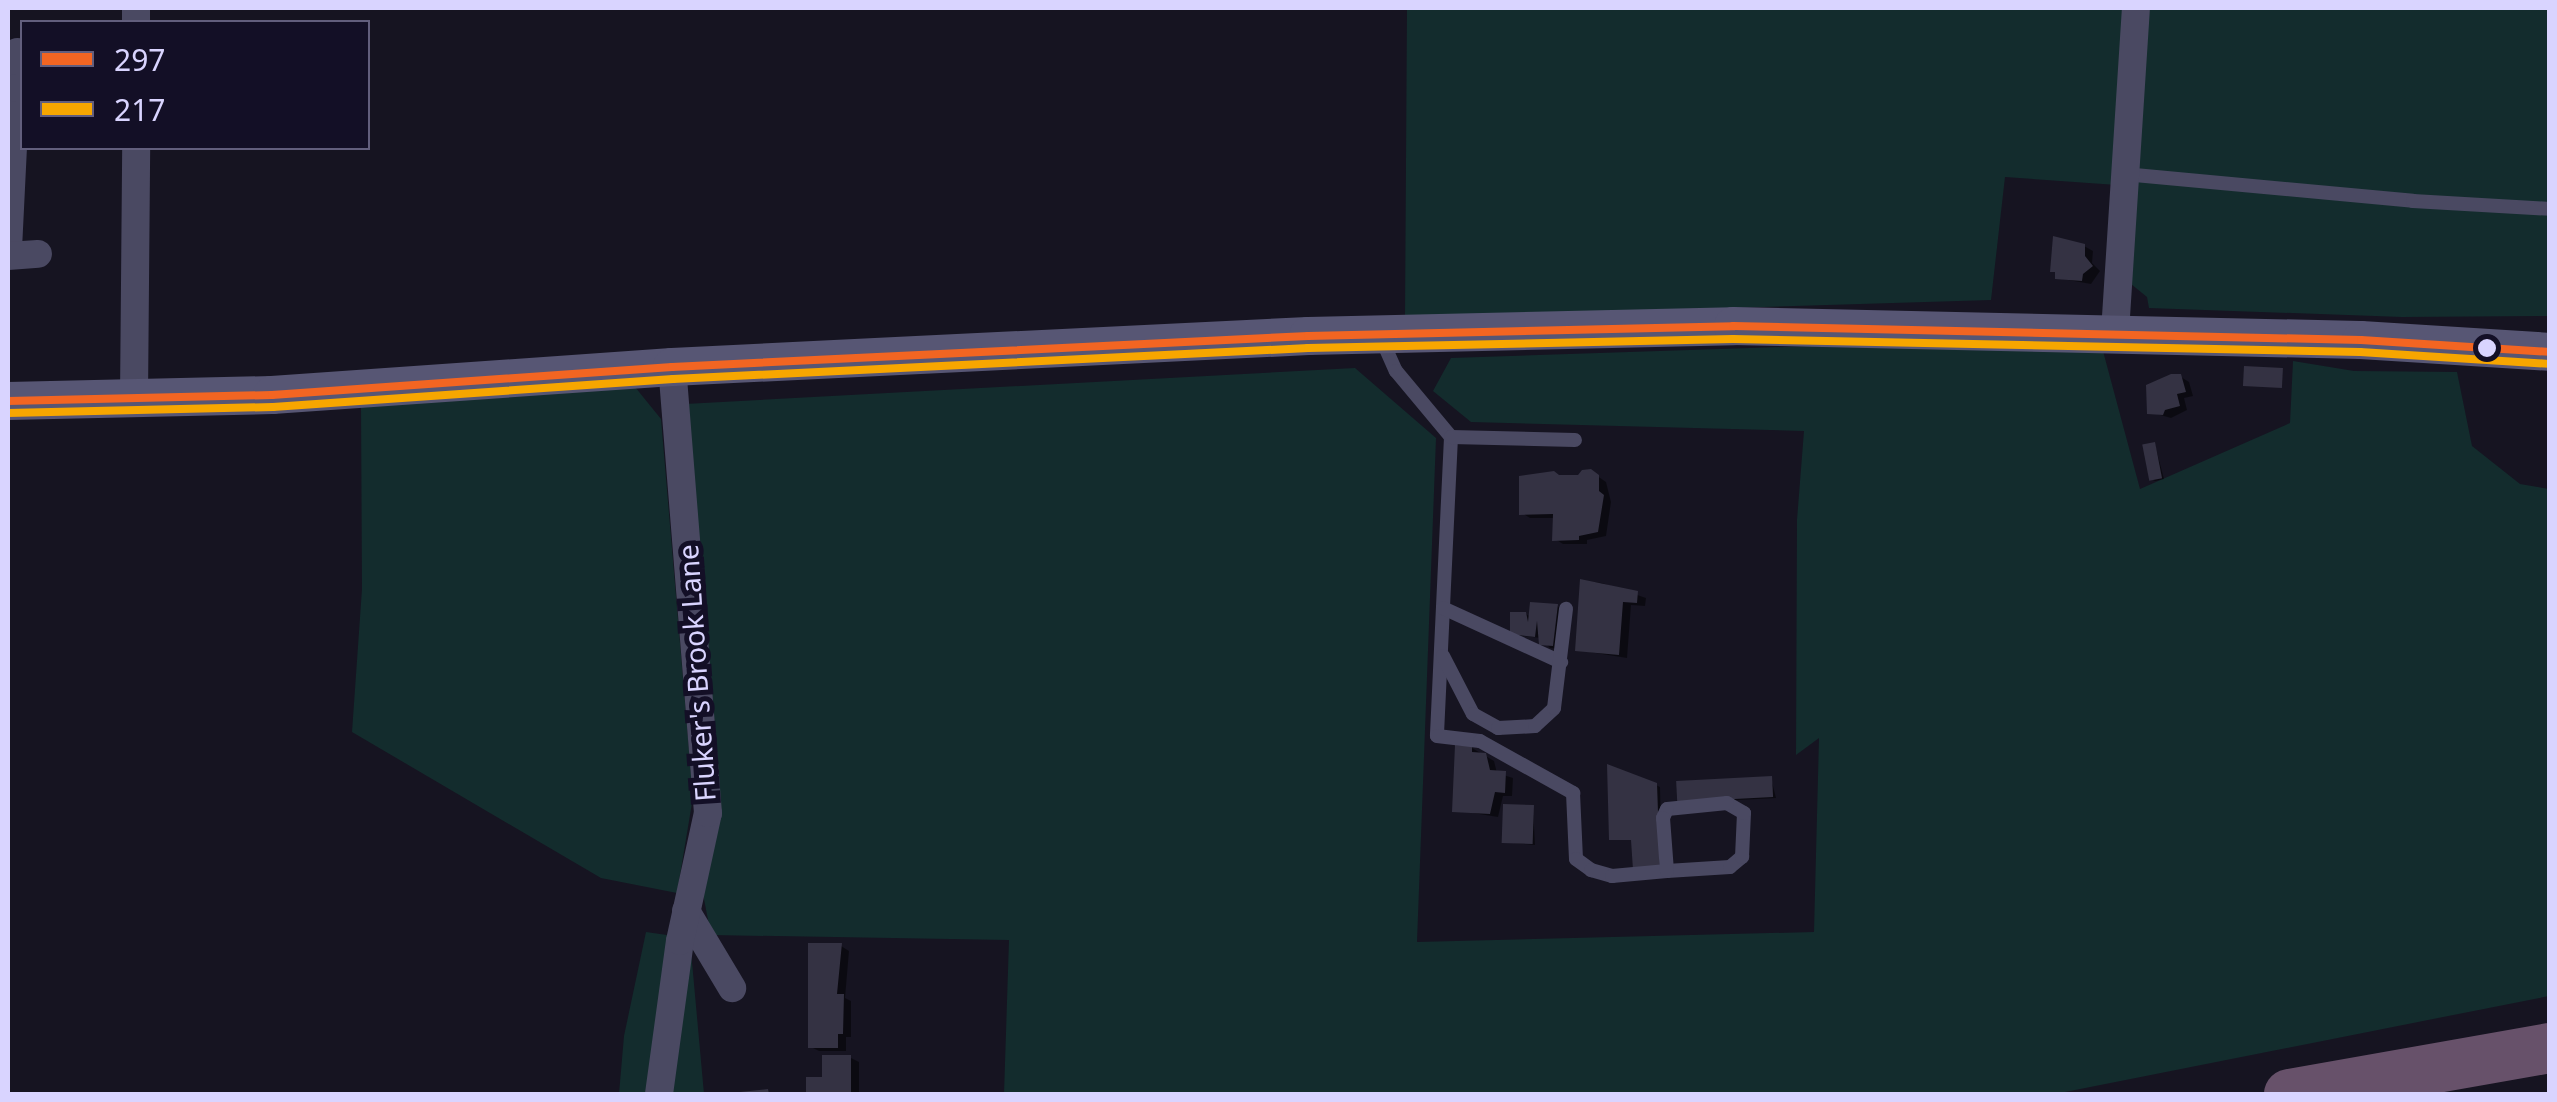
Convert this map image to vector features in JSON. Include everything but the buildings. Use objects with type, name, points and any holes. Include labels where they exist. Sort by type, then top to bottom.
[{"type":"highway","points":[[2289,1094],[2550,1048]]},
{"type":"main road","points":[[8,401],[272,395],[672,367],[1379,334],[1733,326],[2115,332],[2361,340],[2550,352]]},
{"type":"street","points":[[2115,332],[2136,8]]},
{"type":"street","points":[[17,52],[19,88],[8,252],[38,254]]},
{"type":"street","points":[[134,398],[136,150]]},
{"type":"street","name":"Fluker's Brook Lane","points":[[660,1094],[686,912],[708,813],[672,367]]},
{"type":"street","points":[[686,912],[732,988]]},
{"type":"lane","points":[[2124,174],[2413,202],[2550,209]]},
{"type":"lane","points":[[1379,334],[1396,371],[1450,437],[1437,736],[1480,741],[1574,793],[1576,858],[1591,870],[1612,876],[1666,872],[1730,866],[1742,857],[1744,812],[1727,803],[1667,808],[1663,818],[1666,872]]},
{"type":"lane","points":[[1450,437],[1576,440]]},
{"type":"lane","points":[[1443,608],[1561,662]]},
{"type":"lane","points":[[1441,652],[1473,714],[1512,730],[1535,726],[1551,716],[1566,609]]},
{"type":"green space","points":[[1407,8],[2131,8],[2117,185],[2005,177],[1991,300],[1405,318]]},
{"type":"green space","points":[[2143,8],[2549,8],[2549,316],[2402,317],[2149,308],[2147,297],[2131,284]]},
{"type":"green space","points":[[1812,346],[2103,351],[2140,489],[2290,423],[2293,361],[2354,371],[2457,372],[2472,446],[2520,484],[2549,489],[2549,996],[2055,1094],[1004,1094],[1009,940],[711,935],[703,894],[685,404],[1355,368],[1436,438],[1417,942],[1814,932],[1819,738],[1796,755],[1797,520],[1804,431],[1471,422],[1433,391],[1451,358]]},
{"type":"green space","points":[[631,382],[661,419],[693,797],[677,893],[601,878],[352,732],[362,589],[361,406]]},
{"type":"green space","points":[[646,932],[667,935],[671,943],[653,1094],[619,1094],[624,1036]]},
{"type":"green space","points":[[690,940],[704,1094],[670,1094]]},
{"type":"transit line","name":"297","points":[[8,401],[272,395],[672,367],[1308,336],[1733,326],[2361,340],[2550,352]]},
{"type":"transit line","name":"217","points":[[8,413],[273,407],[673,379],[1308,348],[1733,339],[2360,352],[2549,364]]}]
